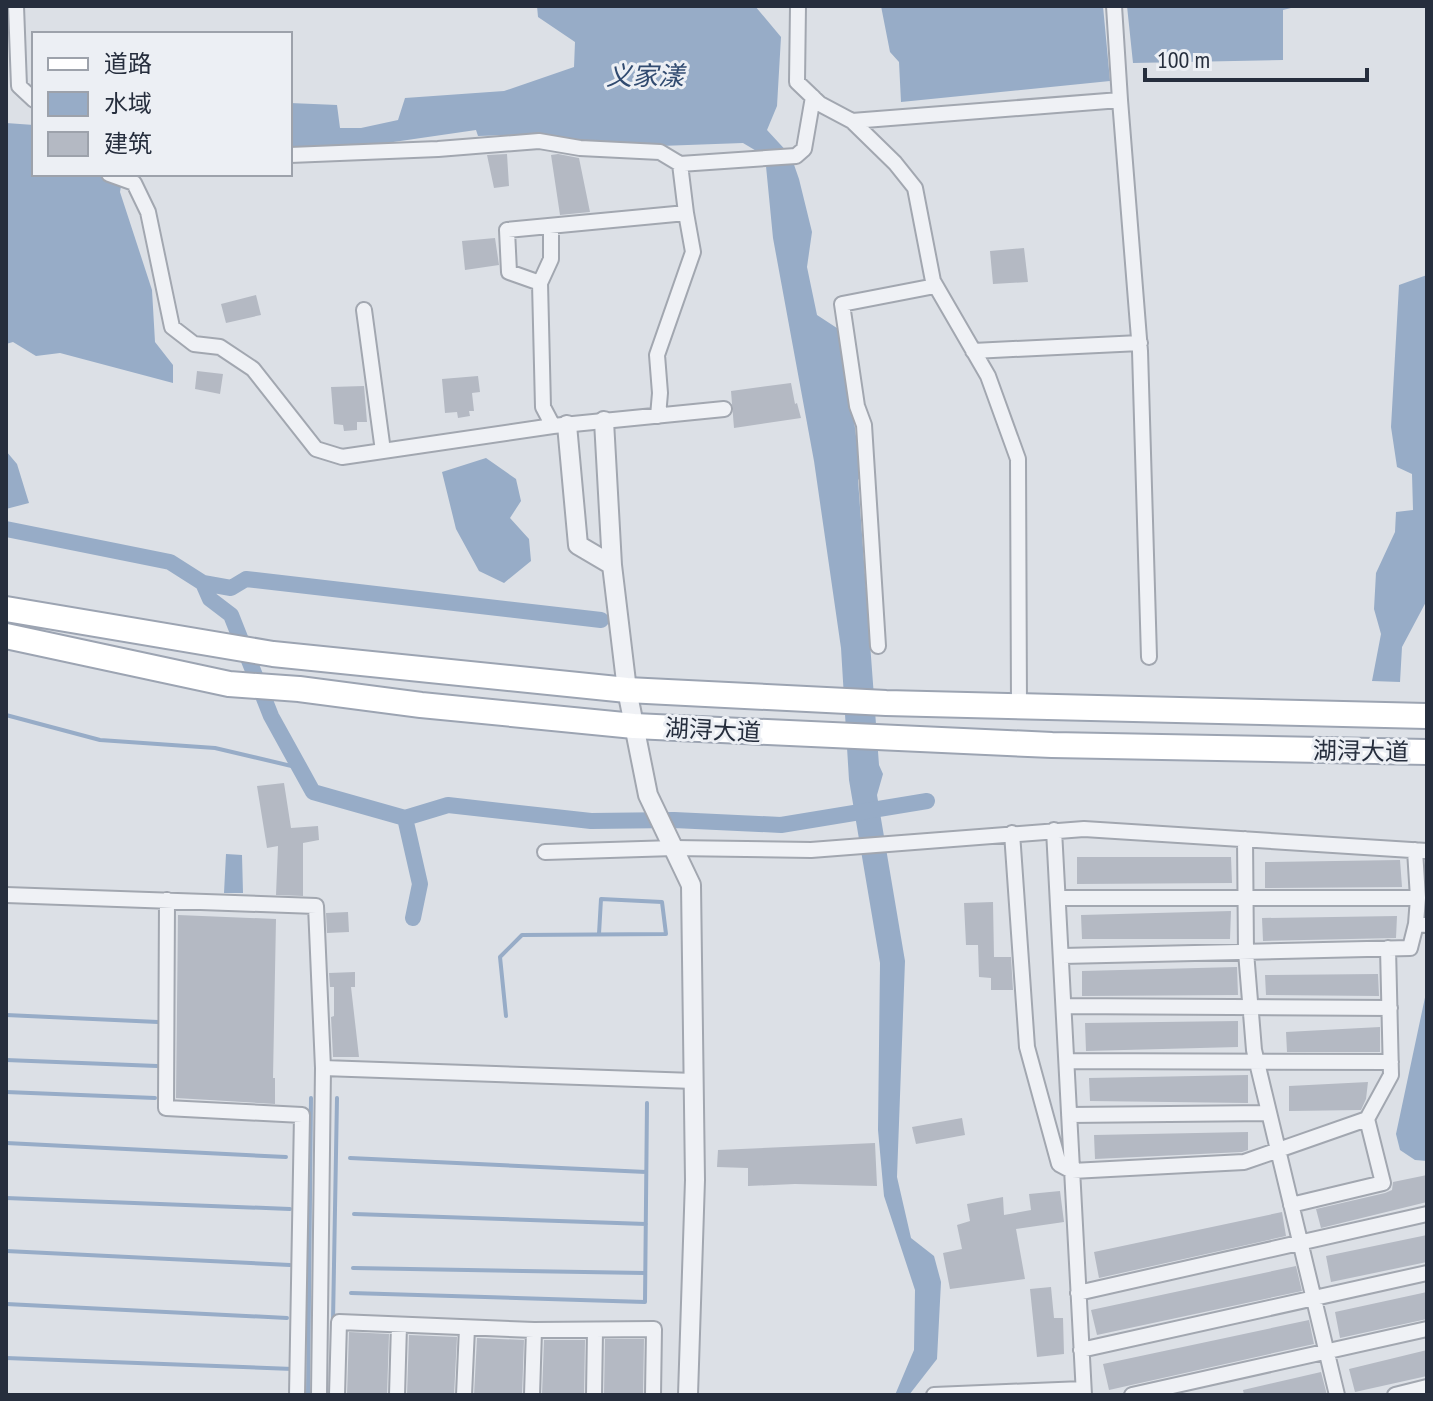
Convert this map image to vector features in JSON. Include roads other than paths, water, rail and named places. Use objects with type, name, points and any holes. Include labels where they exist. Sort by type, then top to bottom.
[{"type":"main road","name":"湖浔大道","points":[[6,609],[273,654],[627,690],[813,700],[1427,716]]},
{"type":"main road","name":"湖浔大道","points":[[6,636],[229,684],[634,726],[1052,745],[1427,752]]},
{"type":"street","points":[[16,6],[19,86],[32,98]]},
{"type":"street","points":[[798,6],[797,82],[820,104],[852,121],[895,163],[915,188],[935,286],[988,376],[1018,459],[1019,706]]},
{"type":"street","points":[[1114,6],[1140,343],[1149,657]]},
{"type":"street","points":[[292,155],[453,149],[539,141],[580,148],[660,152],[680,164],[796,156],[804,149],[813,97]]},
{"type":"street","points":[[852,121],[1120,100]]},
{"type":"street","points":[[658,416],[657,355],[693,252],[680,164]]},
{"type":"street","points":[[115,176],[134,183],[148,212],[172,327],[194,344],[220,347],[253,369],[316,449],[342,457],[560,425],[724,409]]},
{"type":"street","points":[[540,283],[509,272],[507,230],[686,213]]},
{"type":"street","points":[[551,226],[551,259],[540,283],[543,407],[560,425],[578,545],[612,565]]},
{"type":"street","points":[[878,646],[864,425],[857,406],[842,304],[935,286]]},
{"type":"street","points":[[364,310],[383,451]]},
{"type":"street","points":[[973,351],[1140,343]]},
{"type":"street","points":[[604,421],[612,565],[627,690],[648,795],[691,885],[695,1180],[688,1395]]},
{"type":"street","points":[[545,852],[674,848],[811,850],[1084,829],[1421,850],[1418,898],[1421,924],[1410,948],[1062,956]]},
{"type":"street","points":[[934,1395],[1084,1392],[1054,830]]},
{"type":"street","points":[[1012,833],[1027,1047],[1059,1164],[1072,1171],[1244,1162],[1367,1119],[1391,1075],[1388,948]]},
{"type":"street","points":[[1245,839],[1246,952],[1257,1062],[1337,1395]]},
{"type":"street","points":[[6,895],[316,906],[323,1068],[319,1395]]},
{"type":"street","points":[[1058,898],[1418,898]]},
{"type":"street","points":[[167,900],[166,1108],[302,1115],[297,1395]]},
{"type":"street","points":[[1064,1006],[1390,1008]]},
{"type":"street","points":[[1067,1061],[1391,1062]]},
{"type":"street","points":[[323,1068],[694,1081]]},
{"type":"street","points":[[1069,1115],[1269,1113]]},
{"type":"street","points":[[1291,1205],[1383,1183],[1367,1119]]},
{"type":"street","points":[[1078,1293],[1427,1214]]},
{"type":"street","points":[[1081,1350],[1427,1273]]},
{"type":"street","points":[[337,1395],[339,1322],[534,1330],[654,1329],[653,1395]]},
{"type":"street","points":[[397,1395],[399,1325]]},
{"type":"street","points":[[464,1395],[467,1328]]},
{"type":"street","points":[[1132,1395],[1427,1329]]},
{"type":"street","points":[[532,1395],[534,1330]]},
{"type":"street","points":[[594,1395],[595,1331]]},
{"type":"street","points":[[1395,1395],[1427,1387]]},
{"type":"water","name":"义家漾","points":[[537,6],[755,6],[781,37],[777,106],[767,130],[791,156],[799,179],[812,232],[807,267],[817,315],[843,332],[861,476],[858,480],[879,765],[883,774],[877,795],[905,961],[897,1177],[911,1238],[934,1256],[941,1282],[937,1359],[909,1395],[895,1395],[914,1350],[915,1290],[884,1196],[878,1130],[880,963],[849,780],[841,648],[814,461],[773,238],[765,156],[743,143],[660,146],[600,144],[537,134],[478,136],[476,130],[359,147],[292,149],[292,103],[337,105],[340,128],[361,128],[398,120],[405,98],[504,91],[574,67],[575,42],[538,17]]},
{"type":"water","points":[[881,6],[1103,6],[1110,81],[901,102],[899,62],[890,52]]},
{"type":"water","points":[[1127,6],[1299,6],[1283,10],[1283,60],[1133,63]]},
{"type":"water","points":[[6,123],[32,125],[32,176],[123,176],[120,192],[152,290],[155,342],[173,365],[173,383],[60,353],[36,356],[13,342],[6,344]]},
{"type":"water","points":[[1427,275],[1427,600],[1402,647],[1400,682],[1372,681],[1381,634],[1374,609],[1376,573],[1395,532],[1396,512],[1413,510],[1412,474],[1397,467],[1391,427],[1399,285]]},
{"type":"water","points":[[6,451],[17,464],[29,503],[6,509]]},
{"type":"water","points":[[486,458],[516,479],[521,501],[510,518],[529,539],[531,561],[504,583],[479,571],[456,529],[442,472]]},
{"type":"water","points":[[226,854],[242,855],[243,893],[224,893]]},
{"type":"water","points":[[1427,988],[1427,1161],[1415,1160],[1400,1150],[1396,1134]]},
{"type":"waterway","points":[[6,529],[170,562],[203,583],[210,599],[231,615],[271,716],[313,792],[405,818],[420,884],[413,918]]},
{"type":"waterway","points":[[203,583],[231,588],[246,579],[601,620]]},
{"type":"waterway","points":[[6,715],[100,740],[215,748],[300,768]]},
{"type":"waterway","points":[[405,818],[448,805],[591,821],[674,820],[781,825],[927,801]]},
{"type":"waterway","points":[[506,1016],[500,957],[522,935],[666,934],[662,902],[601,899],[599,934]]},
{"type":"waterway","points":[[6,1015],[158,1022]]},
{"type":"waterway","points":[[6,1060],[157,1066]]},
{"type":"waterway","points":[[6,1092],[155,1098]]},
{"type":"waterway","points":[[308,1395],[311,1098]]},
{"type":"waterway","points":[[333,1321],[337,1098]]},
{"type":"waterway","points":[[351,1293],[645,1302],[647,1103]]},
{"type":"waterway","points":[[6,1143],[286,1157]]},
{"type":"waterway","points":[[350,1158],[646,1172]]},
{"type":"waterway","points":[[6,1198],[290,1209]]},
{"type":"waterway","points":[[354,1214],[646,1224]]},
{"type":"waterway","points":[[6,1251],[290,1265]]},
{"type":"waterway","points":[[353,1268],[645,1273]]},
{"type":"waterway","points":[[6,1304],[287,1318]]},
{"type":"waterway","points":[[6,1358],[293,1369]]}]
